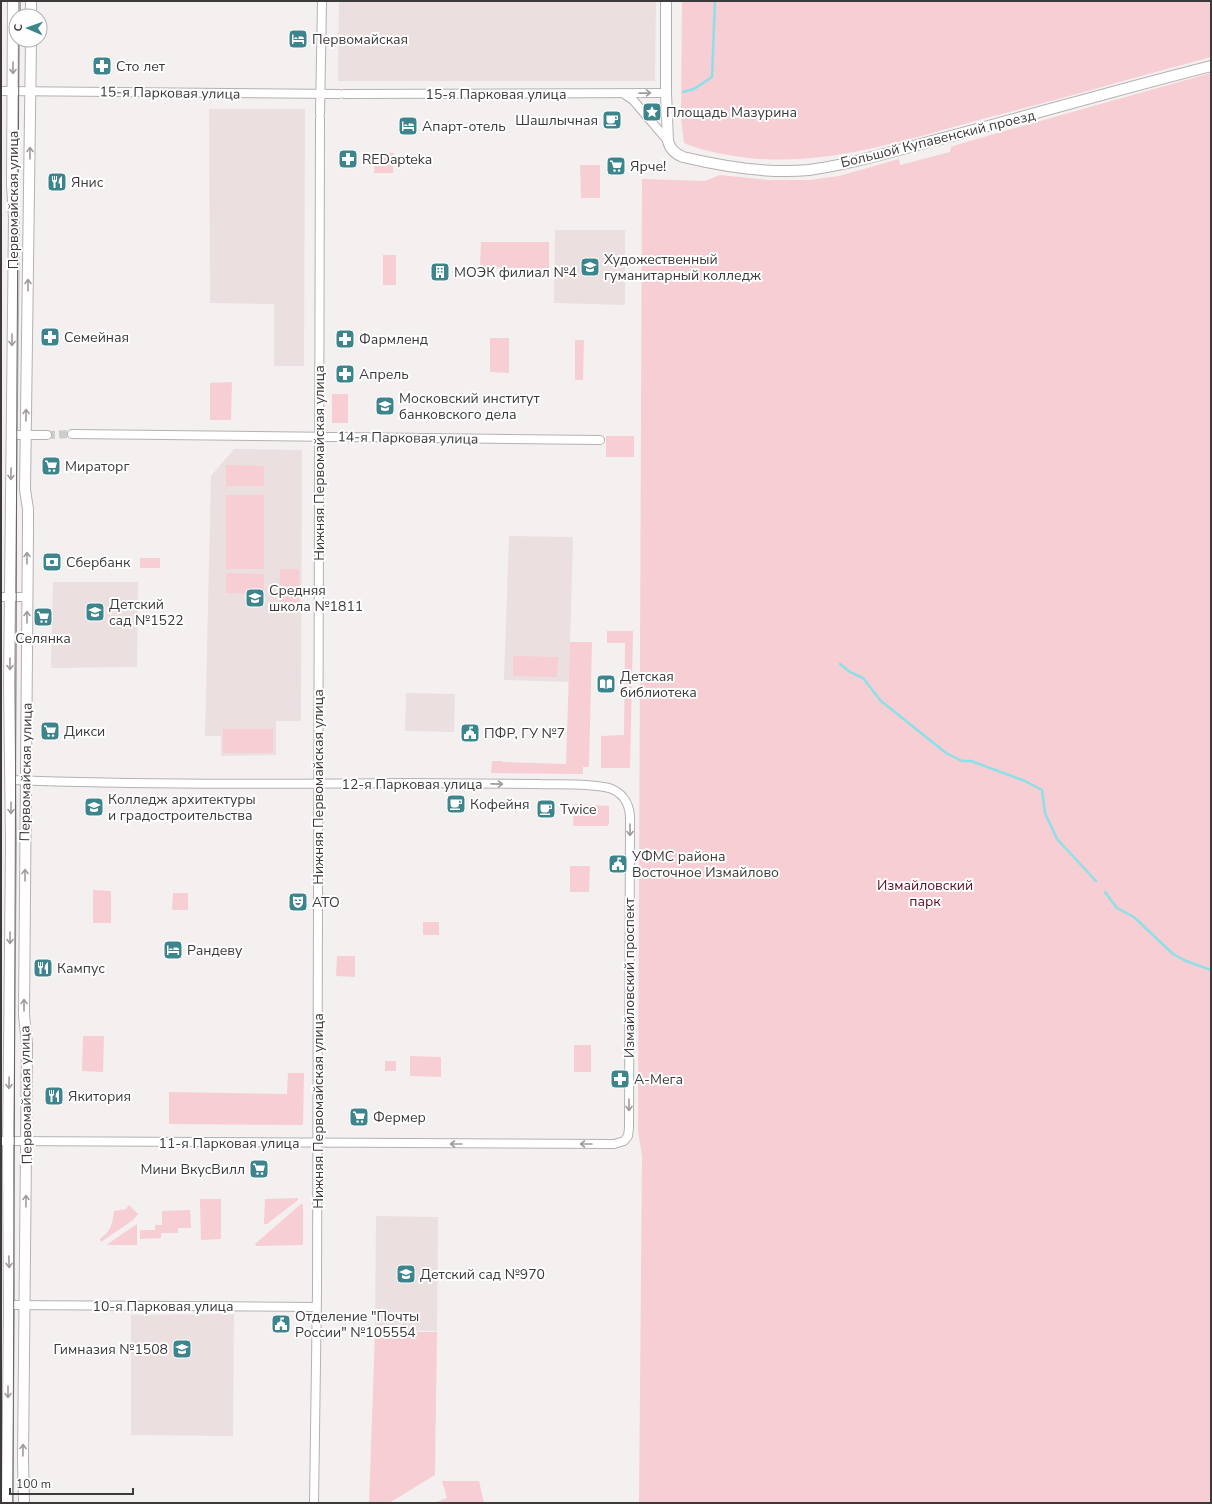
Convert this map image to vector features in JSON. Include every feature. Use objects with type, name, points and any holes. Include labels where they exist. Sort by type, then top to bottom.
[{"type":"main road","name":"Первомайская улица","points":[[7,1503],[5,1363],[9,1305],[9,1264],[5,1141],[11,780],[6,597],[11,436],[14,218],[12,185],[13,1]]},
{"type":"main road","points":[[666,1],[666,93],[668,141]]},
{"type":"main road","name":"Первомайская улица","points":[[24,1503],[24,1305],[27,1044],[24,1016],[28,509],[25,490],[31,48]]},
{"type":"main road","name":"Большой Купавенский проезд","points":[[668,141],[676,153],[683,157],[697,160],[744,168],[808,170],[843,164],[941,139],[1211,66]]},
{"type":"street","name":"Нижняя Первомайская улица","points":[[314,1503],[318,1143],[320,117],[322,1]]},
{"type":"street","name":"15-я Парковая улица","points":[[1,91],[321,94],[666,93]]},
{"type":"street","points":[[624,94],[633,100],[668,141]]},
{"type":"street","name":"14-я Парковая улица","points":[[72,434],[600,440]]},
{"type":"street","points":[[11,436],[47,435]]},
{"type":"street","points":[[6,597],[27,598]]},
{"type":"street","name":"12-я Парковая улица","points":[[11,780],[318,784],[417,783],[588,786],[610,788],[620,794]]},
{"type":"street","name":"Измайловский проспект","points":[[620,794],[630,808],[629,1128],[628,1136],[624,1141]]},
{"type":"street","name":"11-я Парковая улица","points":[[5,1141],[614,1144],[624,1141]]},
{"type":"street","name":"10-я Парковая улица","points":[[9,1305],[317,1307]]},
{"type":"shaded area","points":[[339,1],[656,1],[655,81],[338,81]]},
{"type":"shaded area","points":[[209,109],[305,109],[304,366],[274,366],[274,304],[210,303]]},
{"type":"shaded area","name":"Художественный гуманитарный колледж","points":[[555,230],[625,230],[625,305],[554,303]]},
{"type":"shaded area","name":"Средняя школа №1811","points":[[234,449],[302,450],[301,721],[276,721],[276,755],[221,756],[221,736],[205,736],[211,476]]},
{"type":"shaded area","points":[[509,536],[573,537],[569,682],[504,680]]},
{"type":"shaded area","name":"Детский сад №1522","points":[[53,582],[138,582],[137,667],[51,668]]},
{"type":"shaded area","points":[[406,693],[455,694],[454,732],[405,731]]},
{"type":"shaded area","name":"Детский сад №970","points":[[376,1216],[438,1217],[437,1331],[375,1330]]},
{"type":"shaded area","name":"Гимназия №1508","points":[[234,1314],[233,1436],[131,1435],[131,1315]]},
{"type":"green space","points":[[682,1],[1211,1],[1211,57],[924,135],[862,150],[830,156],[798,159],[766,159],[734,156],[696,148],[684,143],[681,118]]},
{"type":"green space","name":"Измайловский парк","points":[[1211,73],[1211,1503],[639,1503],[642,1156],[638,1131],[642,179],[705,181],[720,175],[768,180],[809,180],[839,176],[899,159],[900,165],[950,152],[951,147],[953,146]]},
{"type":"green space","points":[[375,152],[394,153],[393,173],[374,173]]},
{"type":"green space","points":[[580,165],[600,165],[600,198],[581,198]]},
{"type":"green space","points":[[481,242],[549,242],[549,269],[480,267]]},
{"type":"green space","points":[[383,255],[396,255],[396,285],[383,285]]},
{"type":"green space","points":[[490,338],[509,338],[509,373],[490,372]]},
{"type":"green space","points":[[575,340],[584,340],[583,380],[575,380]]},
{"type":"green space","points":[[232,382],[231,420],[210,420],[210,383]]},
{"type":"green space","points":[[332,394],[348,394],[348,423],[332,423]]},
{"type":"green space","points":[[606,436],[634,436],[634,457],[606,457]]},
{"type":"green space","points":[[226,465],[264,466],[264,486],[226,486]]},
{"type":"green space","points":[[226,495],[264,495],[264,569],[226,569]]},
{"type":"green space","points":[[140,558],[160,558],[160,568],[140,568]]},
{"type":"green space","points":[[280,569],[299,569],[299,606],[279,607]]},
{"type":"green space","points":[[226,573],[264,574],[264,594],[226,593]]},
{"type":"green space","points":[[607,631],[633,631],[630,768],[601,768],[601,736],[624,735],[625,643],[607,643]]},
{"type":"green space","points":[[570,642],[592,642],[589,767],[583,767],[583,774],[491,773],[492,761],[566,764]]},
{"type":"green space","points":[[513,656],[558,657],[557,677],[513,676]]},
{"type":"green space","points":[[223,729],[273,729],[273,753],[223,753]]},
{"type":"green space","points":[[574,804],[609,806],[609,823],[607,826],[573,826]]},
{"type":"green space","points":[[570,866],[590,866],[589,892],[570,892]]},
{"type":"green space","points":[[93,890],[111,891],[111,923],[93,923]]},
{"type":"green space","points":[[173,893],[188,893],[188,910],[172,910]]},
{"type":"green space","points":[[423,922],[439,922],[439,935],[423,935]]},
{"type":"green space","points":[[337,956],[355,956],[355,977],[336,976]]},
{"type":"green space","points":[[83,1036],[104,1036],[103,1072],[82,1071]]},
{"type":"green space","points":[[574,1045],[591,1045],[591,1072],[574,1072]]},
{"type":"green space","points":[[410,1056],[441,1057],[441,1077],[410,1076]]},
{"type":"green space","points":[[385,1061],[396,1061],[396,1071],[385,1071]]},
{"type":"green space","points":[[288,1073],[304,1073],[303,1125],[169,1124],[169,1092],[287,1094]]},
{"type":"green space","points":[[298,1198],[298,1200],[267,1224],[264,1224],[265,1199]]},
{"type":"green space","points":[[200,1199],[221,1199],[221,1239],[201,1240]]},
{"type":"green space","points":[[301,1204],[303,1204],[303,1245],[256,1246],[255,1244]]},
{"type":"green space","points":[[129,1205],[138,1214],[133,1220],[101,1242],[100,1239],[107,1233],[111,1226],[114,1211],[126,1209]]},
{"type":"green space","points":[[190,1210],[191,1228],[178,1228],[178,1233],[161,1233],[161,1238],[140,1239],[140,1230],[155,1230],[155,1225],[162,1225],[162,1211]]},
{"type":"green space","points":[[137,1224],[137,1245],[107,1245],[109,1243]]},
{"type":"green space","points":[[375,1332],[437,1332],[435,1475],[389,1503],[369,1503]]},
{"type":"green space","points":[[442,1481],[479,1481],[484,1503],[434,1503],[447,1498]]},
{"type":"waterway","points":[[683,92],[694,89],[712,77],[715,1]]},
{"type":"waterway","points":[[840,664],[850,672],[863,678],[881,701],[946,753],[962,761],[971,761],[1025,781],[1042,790],[1045,813],[1057,839],[1096,881]]},
{"type":"waterway","points":[[1105,892],[1117,908],[1134,917],[1173,954],[1186,961],[1211,970]]},
{"type":"tunnel","points":[[47,435],[72,434]]},
{"type":"tram line","points":[[20,1],[20,8]]},
{"type":"tram line","points":[[13,1503],[19,48]]},
{"type":"place","name":"Первомайская","points":[[298,39]]},
{"type":"place","name":"Сто лет","points":[[102,66]]},
{"type":"place","name":"Площадь Мазурина","points":[[652,112]]},
{"type":"place","name":"Шашлычная","points":[[612,120]]},
{"type":"place","name":"Апарт-отель","points":[[408,126]]},
{"type":"place","name":"REDapteka","points":[[348,159]]},
{"type":"place","name":"Ярче!","points":[[616,166]]},
{"type":"place","name":"Янис","points":[[57,182]]},
{"type":"place","name":"Художественный гуманитарный колледж","points":[[590,267]]},
{"type":"place","name":"МОЭК филиал №4","points":[[440,272]]},
{"type":"place","name":"Семейная","points":[[50,337]]},
{"type":"place","name":"Фармленд","points":[[345,339]]},
{"type":"place","name":"Апрель","points":[[345,374]]},
{"type":"place","name":"Московский институт банковского дела","points":[[385,406]]},
{"type":"place","name":"Мираторг","points":[[51,466]]},
{"type":"place","name":"Сбербанк","points":[[52,562]]},
{"type":"place","name":"Средняя школа №1811","points":[[255,598]]},
{"type":"place","name":"Детский сад №1522","points":[[95,612]]},
{"type":"place","name":"Селянка","points":[[43,617]]},
{"type":"place","name":"Детская библиотека","points":[[606,684]]},
{"type":"place","name":"Дикси","points":[[50,731]]},
{"type":"place","name":"ПФР, ГУ №7","points":[[470,733]]},
{"type":"place","name":"Кофейня","points":[[456,804]]},
{"type":"place","name":"Колледж архитектуры и градостроительства","points":[[94,807]]},
{"type":"place","name":"Twice","points":[[546,809]]},
{"type":"place","name":"УФМС района Восточное Измайлово","points":[[618,864]]},
{"type":"place","name":"АТО","points":[[298,902]]},
{"type":"place","name":"Рандеву","points":[[173,950]]},
{"type":"place","name":"Кампус","points":[[43,968]]},
{"type":"place","name":"А-Мега","points":[[620,1079]]},
{"type":"place","name":"Якитория","points":[[54,1096]]},
{"type":"place","name":"Фермер","points":[[359,1117]]},
{"type":"place","name":"Мини ВкусВилл","points":[[259,1169]]},
{"type":"place","name":"Детский сад №970","points":[[406,1274]]},
{"type":"place","name":"Отделение \"Почты России\" №105554","points":[[281,1324]]},
{"type":"place","name":"Гимназия №1508","points":[[182,1349]]}]
